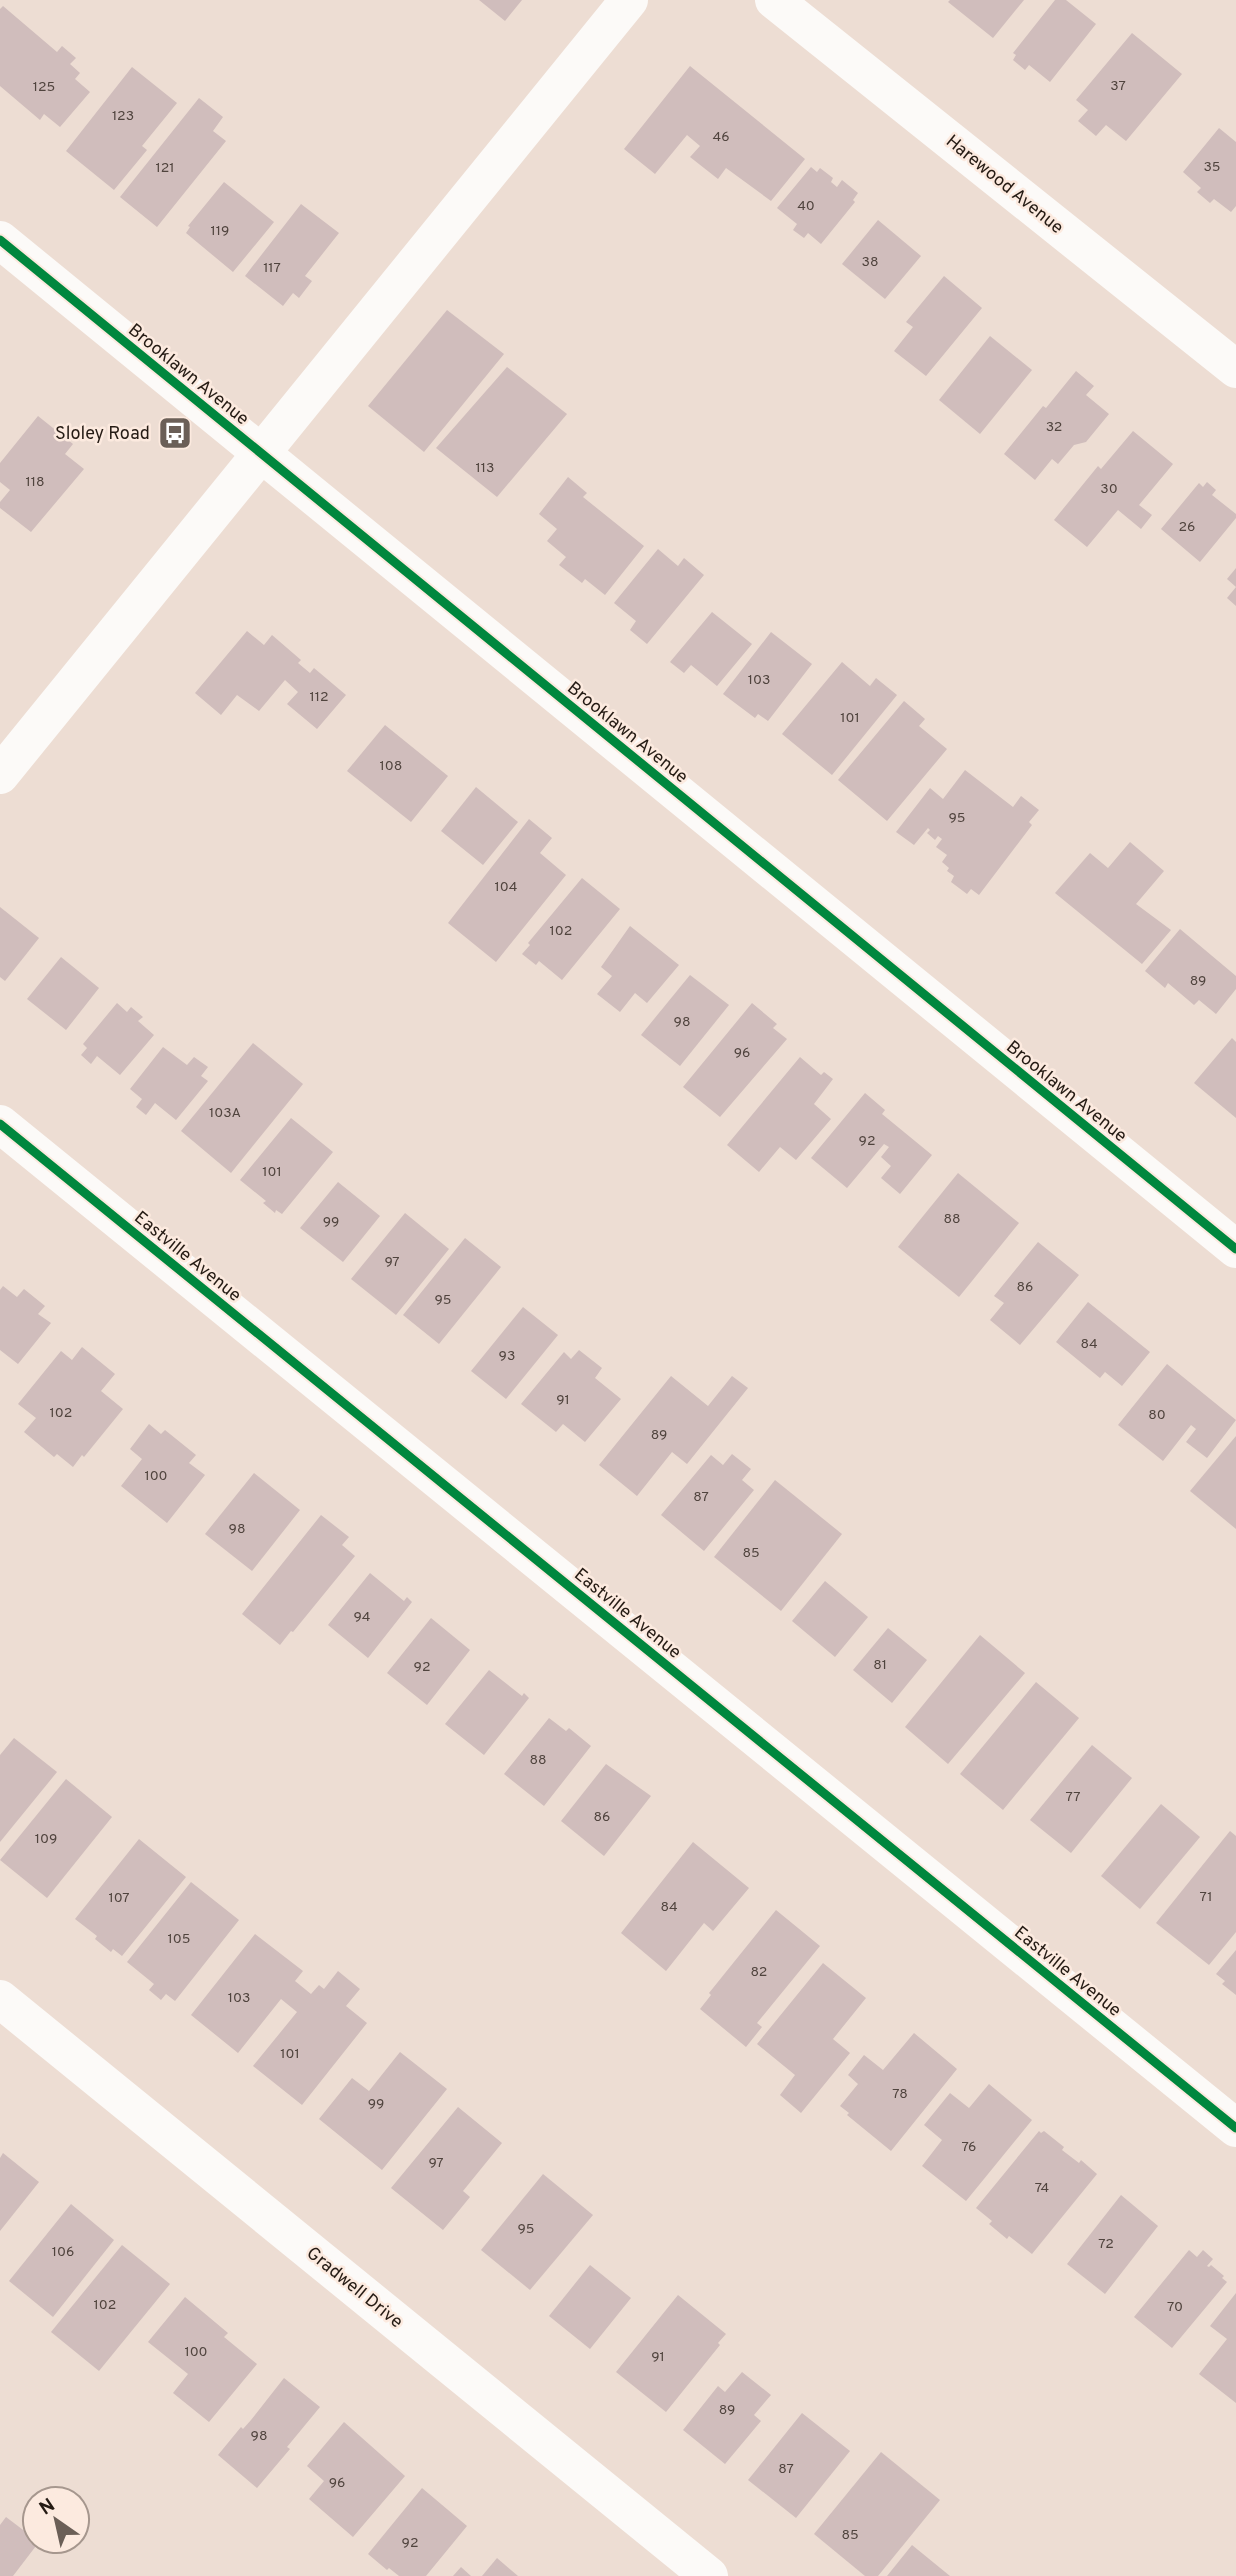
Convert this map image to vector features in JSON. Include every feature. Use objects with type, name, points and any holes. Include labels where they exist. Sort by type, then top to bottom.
[{"type":"street","points":[[0,775],[629,0]]},
{"type":"street","name":"Harewood Avenue","points":[[774,0],[1236,369]]},
{"type":"street","name":"Brooklawn Avenue","points":[[0,240],[1236,1250]]},
{"type":"street","name":"Eastville Avenue","points":[[0,1124],[1236,2128]]},
{"type":"street","name":"Gradwell Drive","points":[[0,1999],[709,2576]]},
{"type":"building","points":[[479,0],[522,0],[505,21]]},
{"type":"building","points":[[1024,0],[993,38],[948,2]]},
{"type":"building","points":[[1055,0],[1066,0],[1096,24],[1050,82],[1029,65],[1025,70],[1013,60],[1016,55],[1013,53]]},
{"type":"building","points":[[3,6],[57,52],[62,46],[76,58],[70,64],[80,73],[75,79],[90,92],[60,127],[44,114],[40,120],[0,86],[0,9]]},
{"type":"building","points":[[1132,33],[1182,74],[1126,141],[1106,125],[1096,136],[1078,121],[1088,110],[1076,100]]},
{"type":"building","points":[[690,66],[805,159],[771,201],[726,168],[718,179],[690,157],[700,146],[687,135],[655,174],[624,149]]},
{"type":"building","points":[[132,67],[177,103],[142,146],[147,150],[114,190],[66,151]]},
{"type":"building","points":[[199,98],[223,117],[213,131],[226,141],[157,227],[120,197]]},
{"type":"building","points":[[1219,128],[1236,142],[1236,206],[1231,212],[1214,199],[1210,203],[1197,192],[1201,188],[1183,172]]},
{"type":"building","points":[[811,167],[817,172],[820,168],[833,178],[831,182],[837,187],[842,180],[858,193],[853,200],[855,202],[821,244],[808,233],[804,238],[793,230],[797,224],[777,208]]},
{"type":"building","points":[[224,182],[274,222],[233,272],[186,233],[190,227],[188,226]]},
{"type":"building","points":[[301,204],[339,233],[305,276],[312,281],[299,298],[293,293],[283,306],[245,276]]},
{"type":"building","points":[[878,220],[921,256],[885,299],[842,264]]},
{"type":"building","points":[[944,276],[982,308],[926,376],[894,351],[913,327],[906,322]]},
{"type":"building","points":[[447,310],[504,354],[424,452],[368,406]]},
{"type":"building","points":[[990,336],[1032,370],[980,434],[939,400]]},
{"type":"building","points":[[507,367],[567,414],[497,497],[436,448]]},
{"type":"building","points":[[1076,371],[1094,386],[1086,395],[1109,414],[1086,442],[1074,445],[1058,464],[1052,459],[1035,480],[1004,454]]},
{"type":"building","points":[[38,416],[73,444],[65,454],[84,469],[31,532],[0,508],[0,502],[10,490],[0,482],[0,463]]},
{"type":"building","points":[[1133,431],[1173,464],[1139,505],[1152,515],[1141,529],[1118,510],[1087,547],[1054,520],[1098,466],[1101,469]]},
{"type":"building","points":[[568,477],[587,493],[583,497],[644,546],[605,595],[585,579],[582,583],[559,565],[566,557],[547,541],[557,529],[539,514]]},
{"type":"building","points":[[1207,482],[1216,490],[1212,495],[1236,514],[1236,518],[1200,562],[1161,529],[1199,483],[1203,487]]},
{"type":"building","points":[[658,549],[678,566],[684,558],[704,575],[647,644],[630,630],[636,621],[614,603]]},
{"type":"building","points":[[1236,568],[1236,587],[1227,579]]},
{"type":"building","points":[[1236,587],[1236,606],[1227,598]]},
{"type":"building","points":[[712,612],[752,644],[717,686],[691,665],[684,673],[670,662]]},
{"type":"building","points":[[247,631],[264,645],[272,635],[301,660],[298,663],[310,673],[314,668],[346,695],[317,729],[287,704],[298,692],[285,680],[259,711],[237,695],[221,715],[195,693]]},
{"type":"building","points":[[771,632],[812,664],[768,721],[758,714],[755,718],[723,694]]},
{"type":"building","points":[[842,662],[870,686],[876,678],[897,695],[832,775],[782,734]]},
{"type":"building","points":[[904,701],[925,719],[919,726],[947,749],[887,821],[838,780]]},
{"type":"building","points":[[385,725],[448,776],[411,822],[347,771]]},
{"type":"building","points":[[965,770],[1013,807],[1021,796],[1039,810],[1029,822],[1032,825],[979,895],[971,889],[967,894],[951,882],[954,876],[942,862],[947,855],[936,847],[942,839],[938,836],[935,840],[927,833],[930,830],[928,828],[914,845],[896,832],[930,788],[943,799]]},
{"type":"building","points":[[476,787],[518,822],[483,865],[441,831]]},
{"type":"building","points":[[529,819],[552,838],[540,853],[566,875],[496,962],[448,923]]},
{"type":"building","points":[[1130,842],[1164,871],[1136,904],[1171,930],[1142,964],[1055,893],[1090,853],[1108,868]]},
{"type":"building","points":[[582,878],[620,909],[562,980],[539,961],[536,965],[522,954],[530,945],[528,943]]},
{"type":"building","points":[[0,907],[39,938],[5,981],[0,977]]},
{"type":"building","points":[[630,926],[679,965],[647,1003],[635,993],[620,1012],[597,994],[612,976],[601,967]]},
{"type":"building","points":[[1180,929],[1236,976],[1236,989],[1216,1014],[1199,1000],[1194,1005],[1168,983],[1165,988],[1145,971]]},
{"type":"building","points":[[61,957],[99,988],[66,1030],[27,999]]},
{"type":"building","points":[[690,975],[729,1005],[680,1066],[641,1035]]},
{"type":"building","points":[[117,1003],[127,1012],[131,1007],[143,1017],[138,1021],[154,1035],[120,1075],[97,1056],[91,1064],[81,1055],[87,1048],[83,1044]]},
{"type":"building","points":[[752,1003],[777,1024],[773,1028],[787,1039],[720,1117],[683,1087]]},
{"type":"building","points":[[1232,1038],[1236,1042],[1236,1118],[1194,1083]]},
{"type":"building","points":[[253,1043],[303,1084],[231,1173],[181,1131]]},
{"type":"building","points":[[163,1047],[187,1065],[194,1057],[208,1067],[201,1076],[208,1081],[176,1120],[155,1103],[146,1115],[136,1107],[142,1099],[130,1089]]},
{"type":"building","points":[[800,1057],[821,1075],[824,1072],[833,1079],[814,1104],[831,1119],[796,1160],[780,1147],[759,1172],[727,1145]]},
{"type":"building","points":[[865,1093],[885,1110],[882,1114],[932,1155],[900,1194],[881,1178],[891,1166],[881,1157],[889,1147],[884,1144],[847,1188],[811,1158]]},
{"type":"building","points":[[291,1118],[333,1152],[282,1214],[276,1210],[275,1213],[263,1203],[266,1201],[240,1180]]},
{"type":"building","points":[[958,1173],[1019,1223],[959,1297],[898,1247]]},
{"type":"building","points":[[338,1182],[380,1216],[343,1262],[300,1228]]},
{"type":"building","points":[[405,1213],[449,1249],[396,1315],[351,1279]]},
{"type":"building","points":[[465,1238],[501,1267],[439,1344],[403,1315]]},
{"type":"building","points":[[1038,1242],[1079,1275],[1020,1345],[990,1320],[1004,1303],[994,1296]]},
{"type":"building","points":[[3,1286],[17,1297],[24,1289],[45,1306],[38,1314],[51,1323],[18,1364],[0,1350],[0,1290]]},
{"type":"building","points":[[1088,1302],[1150,1352],[1122,1386],[1105,1372],[1100,1378],[1056,1342]]},
{"type":"building","points":[[523,1307],[558,1335],[506,1399],[471,1371]]},
{"type":"building","points":[[82,1347],[115,1374],[101,1391],[123,1409],[73,1467],[57,1454],[54,1457],[24,1432],[36,1418],[18,1404],[61,1351],[72,1360]]},
{"type":"building","points":[[579,1350],[602,1368],[595,1378],[621,1399],[585,1442],[563,1424],[556,1432],[521,1404],[564,1352],[571,1359]]},
{"type":"building","points":[[1167,1364],[1236,1420],[1207,1458],[1186,1442],[1196,1429],[1191,1425],[1163,1461],[1118,1425]]},
{"type":"building","points":[[671,1376],[708,1406],[732,1376],[748,1388],[687,1464],[672,1452],[637,1496],[599,1465]]},
{"type":"building","points":[[149,1424],[161,1434],[165,1430],[196,1455],[189,1463],[205,1475],[167,1523],[121,1486],[142,1459],[130,1449]]},
{"type":"building","points":[[1236,1436],[1236,1529],[1190,1491]]},
{"type":"building","points":[[732,1454],[751,1469],[742,1480],[754,1490],[704,1551],[661,1515],[711,1455],[723,1465]]},
{"type":"building","points":[[254,1473],[300,1510],[252,1571],[205,1534]]},
{"type":"building","points":[[775,1480],[842,1534],[781,1611],[714,1557]]},
{"type":"building","points":[[321,1515],[349,1537],[342,1545],[355,1556],[280,1645],[242,1614]]},
{"type":"building","points":[[370,1573],[404,1601],[407,1597],[412,1602],[368,1658],[328,1625]]},
{"type":"building","points":[[825,1581],[868,1617],[835,1657],[792,1621]]},
{"type":"building","points":[[431,1618],[470,1650],[427,1705],[387,1673]]},
{"type":"building","points":[[888,1628],[927,1660],[892,1703],[853,1670]]},
{"type":"building","points":[[980,1635],[1025,1673],[948,1764],[905,1727]]},
{"type":"building","points":[[489,1670],[522,1696],[524,1693],[529,1698],[484,1755],[445,1724]]},
{"type":"building","points":[[1036,1682],[1079,1718],[1003,1810],[960,1774]]},
{"type":"building","points":[[549,1718],[566,1731],[569,1728],[591,1746],[544,1806],[504,1774]]},
{"type":"building","points":[[14,1738],[57,1772],[0,1842],[0,1755]]},
{"type":"building","points":[[1092,1745],[1132,1778],[1071,1853],[1030,1820]]},
{"type":"building","points":[[606,1764],[651,1796],[604,1856],[561,1821]]},
{"type":"building","points":[[66,1779],[112,1817],[47,1898],[0,1860]]},
{"type":"building","points":[[1161,1804],[1200,1837],[1140,1909],[1101,1876]]},
{"type":"building","points":[[1230,1831],[1236,1836],[1236,1932],[1209,1965],[1156,1923]]},
{"type":"building","points":[[139,1839],[186,1877],[122,1956],[113,1949],[111,1952],[95,1939],[97,1936],[75,1919]]},
{"type":"building","points":[[693,1842],[749,1888],[713,1931],[704,1923],[666,1971],[621,1933]]},
{"type":"building","points":[[191,1882],[239,1920],[175,2001],[166,1994],[161,2000],[149,1990],[154,1984],[127,1962]]},
{"type":"building","points":[[776,1910],[820,1946],[757,2023],[762,2027],[746,2047],[700,2009],[711,1995],[709,1993]]},
{"type":"building","points":[[255,1934],[303,1971],[295,1981],[311,1994],[319,1985],[324,1989],[338,1971],[360,1989],[346,2006],[367,2023],[302,2105],[253,2066],[297,2012],[281,1999],[238,2053],[191,2015]]},
{"type":"building","points":[[1236,1950],[1236,1995],[1222,1984],[1225,1981],[1216,1974]]},
{"type":"building","points":[[823,1963],[866,1998],[833,2039],[850,2053],[801,2113],[780,2095],[795,2075],[757,2044]]},
{"type":"building","points":[[914,2033],[957,2069],[891,2151],[847,2115],[849,2113],[840,2106],[858,2084],[848,2075],[864,2055],[883,2070]]},
{"type":"building","points":[[400,2052],[447,2089],[382,2170],[319,2119],[352,2078],[369,2091]]},
{"type":"building","points":[[989,2084],[1032,2120],[966,2201],[922,2166],[942,2140],[924,2125],[950,2093],[969,2108]]},
{"type":"building","points":[[458,2107],[502,2143],[463,2191],[470,2197],[443,2230],[391,2188]]},
{"type":"building","points":[[1039,2131],[1044,2131],[1064,2147],[1062,2150],[1079,2163],[1081,2160],[1097,2174],[1032,2254],[1009,2236],[1007,2239],[989,2224],[992,2221],[976,2208]]},
{"type":"building","points":[[3,2153],[39,2182],[0,2231],[0,2158]]},
{"type":"building","points":[[543,2174],[593,2215],[530,2290],[481,2250]]},
{"type":"building","points":[[1121,2195],[1158,2226],[1105,2294],[1067,2264]]},
{"type":"building","points":[[71,2204],[114,2240],[53,2317],[9,2281]]},
{"type":"building","points":[[122,2245],[170,2284],[99,2371],[51,2332]]},
{"type":"building","points":[[1189,2250],[1197,2257],[1203,2250],[1213,2259],[1207,2266],[1211,2265],[1227,2282],[1172,2348],[1134,2317]]},
{"type":"building","points":[[590,2265],[631,2298],[590,2349],[549,2316]]},
{"type":"building","points":[[1236,2293],[1236,2403],[1199,2374],[1227,2339],[1210,2326]]},
{"type":"building","points":[[678,2295],[726,2334],[666,2412],[616,2372]]},
{"type":"building","points":[[185,2297],[228,2333],[224,2337],[257,2364],[209,2422],[173,2393],[188,2374],[148,2342]]},
{"type":"building","points":[[742,2372],[771,2395],[754,2415],[761,2421],[725,2464],[683,2430],[718,2386],[725,2392]]},
{"type":"building","points":[[284,2378],[320,2407],[287,2447],[290,2449],[257,2488],[218,2455],[241,2427],[243,2429],[251,2420]]},
{"type":"building","points":[[802,2413],[850,2451],[796,2518],[748,2480]]},
{"type":"building","points":[[344,2422],[405,2476],[353,2537],[309,2499],[324,2481],[307,2466]]},
{"type":"building","points":[[881,2452],[940,2500],[878,2576],[865,2576],[814,2534]]},
{"type":"building","points":[[422,2488],[467,2526],[426,2576],[399,2576],[368,2554]]},
{"type":"building","points":[[6,2517],[21,2528],[21,2555],[29,2555],[13,2576],[0,2576],[0,2525]]},
{"type":"building","points":[[912,2545],[950,2576],[887,2576]]},
{"type":"building","points":[[497,2558],[518,2576],[482,2576]]},
{"type":"building","points":[[461,2567],[471,2576],[453,2576]]},
{"type":"cycle path","points":[[0,240],[1236,1249]]},
{"type":"cycle path","points":[[0,1124],[1236,2128]]},
{"type":"place","name":"Sloley Road","points":[[175,433]]}]
